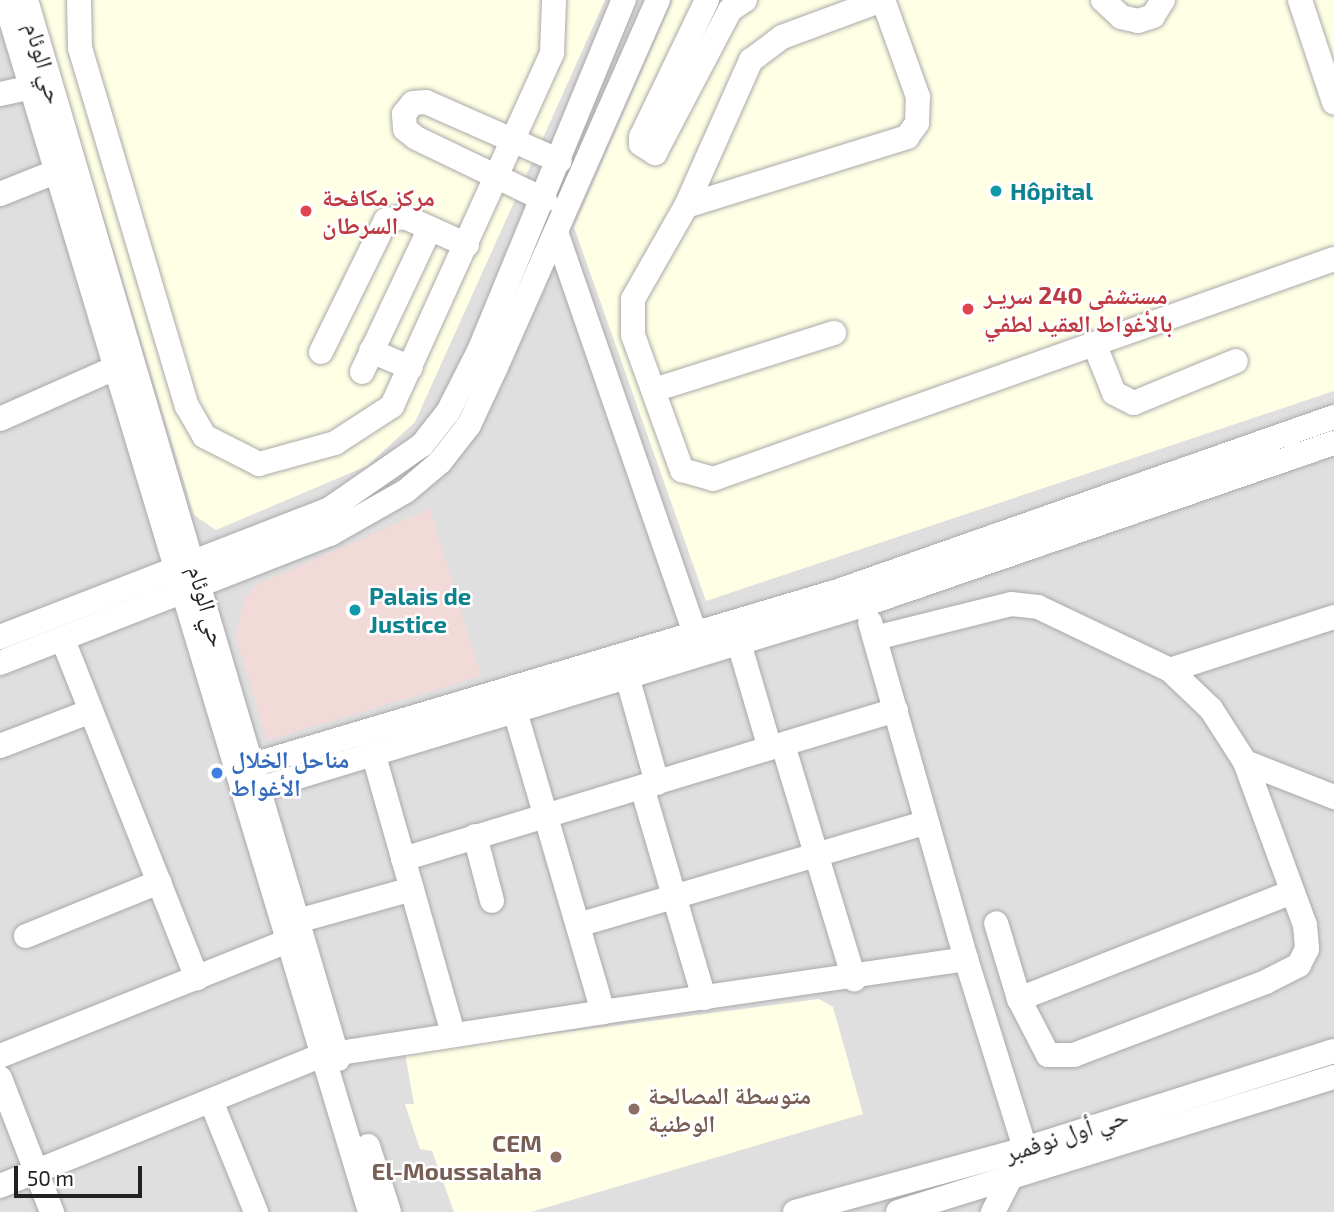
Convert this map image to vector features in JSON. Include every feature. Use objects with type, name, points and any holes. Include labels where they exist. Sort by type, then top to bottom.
[{"type":"street","name":"حي الوئام","points":[[5,0],[41,86],[249,778],[301,920],[328,1054],[370,1212]]},
{"type":"street","name":"حي الوئام","points":[[26,0],[41,86]]},
{"type":"street","points":[[79,0],[84,60],[187,405],[204,436],[237,457],[283,462],[372,424],[392,406],[552,52],[554,0]]},
{"type":"street","points":[[0,663],[62,640],[328,510],[422,445],[473,363],[545,200],[624,0]]},
{"type":"street","points":[[0,637],[369,516],[440,462],[469,425],[658,0]]},
{"type":"street","points":[[708,0],[641,137],[641,144],[655,153],[730,10],[745,0]]},
{"type":"street","points":[[686,206],[907,137],[917,123],[918,97],[882,0],[763,46],[686,206],[633,299],[633,335],[682,470],[713,479],[1096,348],[1334,259]]},
{"type":"street","points":[[1104,0],[1121,17],[1138,21],[1153,16],[1163,0]]},
{"type":"street","points":[[1300,0],[1334,102]]},
{"type":"street","points":[[0,94],[41,86]]},
{"type":"street","points":[[545,200],[416,138],[405,129],[404,114],[413,103],[426,102],[560,161]]},
{"type":"street","points":[[0,194],[66,167]]},
{"type":"street","points":[[321,352],[386,220],[405,217],[467,244]]},
{"type":"street","points":[[411,368],[367,361],[429,228]]},
{"type":"street","points":[[556,232],[695,634]]},
{"type":"street","points":[[654,390],[834,333]]},
{"type":"street","points":[[1096,348],[1114,393],[1134,403],[1236,361]]},
{"type":"street","points":[[0,419],[126,363]]},
{"type":"street","points":[[249,778],[374,756],[739,643],[1334,417]]},
{"type":"street","points":[[249,778],[695,634],[860,595],[1334,443]]},
{"type":"street","points":[[860,595],[896,710],[924,823],[1025,1149],[993,1212]]},
{"type":"street","points":[[875,638],[1011,604],[1038,607],[1170,670],[1211,709],[1245,762],[1292,892],[1307,949],[1299,965],[1266,982],[1074,1055],[1048,1055],[1019,999],[996,923]]},
{"type":"street","points":[[1170,670],[1334,617]]},
{"type":"street","points":[[62,640],[197,978]]},
{"type":"street","points":[[739,643],[818,853],[854,979]]},
{"type":"street","points":[[627,676],[649,785],[704,998]]},
{"type":"street","points":[[403,859],[896,710]]},
{"type":"street","points":[[0,746],[91,711]]},
{"type":"street","points":[[515,711],[603,1012]]},
{"type":"street","points":[[374,756],[453,1033]]},
{"type":"street","points":[[1245,762],[1334,797]]},
{"type":"street","name":"حي الوئام","points":[[249,778],[285,942],[389,1212]]},
{"type":"street","points":[[578,925],[924,823]]},
{"type":"street","points":[[475,836],[492,901]]},
{"type":"street","points":[[26,936],[159,882]]},
{"type":"street","points":[[301,920],[412,889]]},
{"type":"street","points":[[1019,999],[1292,892]]},
{"type":"street","points":[[0,1056],[285,942]]},
{"type":"street","points":[[0,1186],[328,1054],[453,1033],[854,979],[966,959]]},
{"type":"street","name":"حي أول نوفمبر","points":[[795,1212],[1025,1149],[1334,1051]]},
{"type":"street","name":"حي أول نوفمبر","points":[[898,1212],[1334,1077]]},
{"type":"street","points":[[0,1078],[52,1212]]},
{"type":"street","points":[[211,1101],[256,1212]]},
{"type":"shaded area","points":[[0,0],[1334,0],[1334,1212],[0,1212]]},
{"type":"shaded area","name":"مركز مكافحة السرطان","points":[[38,0],[605,0],[415,422],[367,466],[216,530],[194,515]]},
{"type":"shaded area","name":"مستشفى 240 سريـر بالأغواط العقيد لطفي","points":[[673,0],[1334,0],[1334,391],[706,601],[574,227]]},
{"type":"shaded area","points":[[430,509],[481,676],[267,740],[236,638],[244,599],[256,585]]},
{"type":"shaded area","name":"متوسطة المصالحة الوطنية","points":[[819,999],[833,1007],[863,1114],[531,1212],[454,1212],[432,1151],[420,1149],[405,1104],[414,1104],[405,1053]]},
{"type":"place","name":"Hôpital","points":[[996,191]]},
{"type":"place","name":"مركز مكافحة السرطان","points":[[306,211]]},
{"type":"place","name":"مستشفى 240 سريـر بالأغواط العقيد لطفي","points":[[968,309]]},
{"type":"place","name":"Palais de Justice","points":[[355,610]]},
{"type":"place","name":"مناحل الخلال الأغواط","points":[[217,773]]},
{"type":"place","name":"متوسطة المصالحة الوطنية","points":[[634,1109]]},
{"type":"place","name":"CEM El-Moussalaha","points":[[556,1157]]}]
